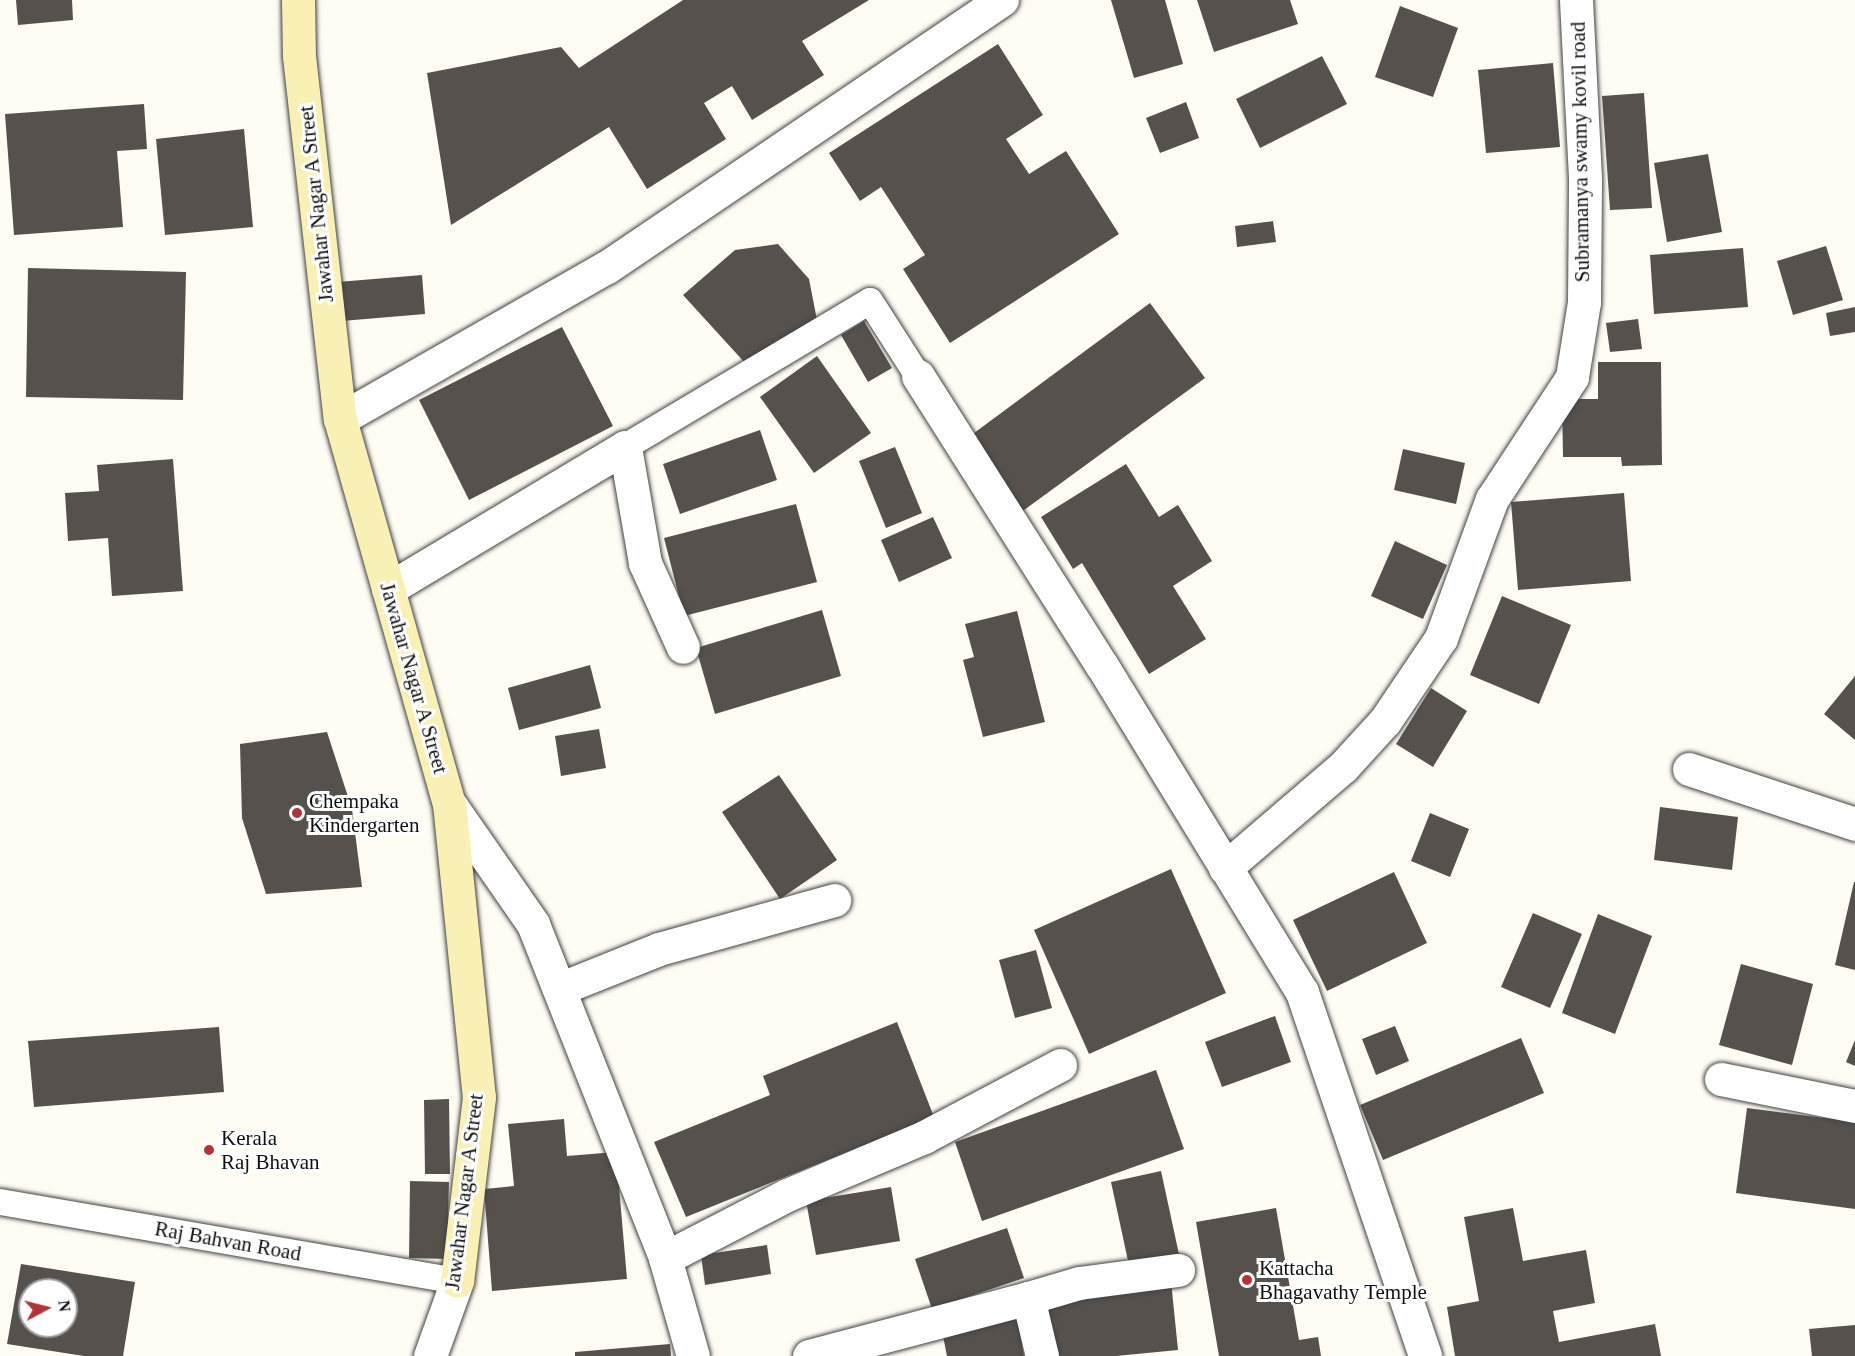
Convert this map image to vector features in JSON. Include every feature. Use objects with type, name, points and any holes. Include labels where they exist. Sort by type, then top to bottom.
[{"type":"street","name":"Jawahar Nagar A Street","points":[[298,0],[299,56],[340,419],[450,803],[479,1097],[457,1281],[430,1356]]},
{"type":"street","points":[[340,419],[607,267],[1002,0]]},
{"type":"street","name":"Subramanya swamy kovil road","points":[[1225,868],[1335,774],[1384,721],[1441,638],[1492,499],[1572,377],[1584,280],[1585,178],[1576,0]]},
{"type":"street","points":[[918,376],[1302,992],[1425,1356]]},
{"type":"street","points":[[388,589],[625,447],[645,563],[683,647]]},
{"type":"street","points":[[1689,769],[1855,824]]},
{"type":"street","points":[[450,803],[533,924],[665,1258],[693,1356]]},
{"type":"street","points":[[559,988],[659,949],[834,900]]},
{"type":"street","points":[[665,1258],[787,1195],[924,1137],[1060,1065]]},
{"type":"street","points":[[1721,1079],[1855,1106]]},
{"type":"street","points":[[809,1356],[1079,1283],[1178,1270]]},
{"type":"street","points":[[1028,1298],[1042,1356]]},
{"type":"lane","points":[[625,447],[870,301],[918,376]]},
{"type":"lane","name":"Raj Bahvan Road","points":[[0,1202],[457,1281]]},
{"type":"building","points":[[16,0],[72,0],[73,20],[18,25]]},
{"type":"building","points":[[683,0],[869,0],[802,41],[824,75],[752,120],[732,86],[704,103],[726,139],[647,189],[609,127],[451,225],[427,73],[561,47],[579,68]]},
{"type":"building","points":[[1111,0],[1165,0],[1183,64],[1134,78]]},
{"type":"building","points":[[1197,0],[1290,0],[1298,24],[1214,52]]},
{"type":"building","points":[[1400,6],[1458,28],[1433,97],[1375,77]]},
{"type":"building","points":[[998,44],[1043,115],[1006,139],[1029,174],[1066,151],[1119,234],[950,343],[903,269],[925,255],[881,187],[860,201],[829,153]]},
{"type":"building","points":[[1322,56],[1347,104],[1260,148],[1236,99]]},
{"type":"building","points":[[1553,63],[1560,147],[1486,153],[1478,70]]},
{"type":"building","points":[[1644,93],[1652,208],[1610,210],[1602,96]]},
{"type":"building","points":[[1186,102],[1199,138],[1160,153],[1146,118]]},
{"type":"building","points":[[144,104],[147,149],[117,151],[123,227],[14,235],[5,114]]},
{"type":"building","points":[[244,129],[253,227],[165,235],[156,139]]},
{"type":"building","points":[[1708,154],[1722,232],[1667,242],[1654,163]]},
{"type":"building","points":[[1273,221],[1276,242],[1237,247],[1235,226]]},
{"type":"building","points":[[778,244],[809,279],[817,320],[746,364],[683,295],[735,250]]},
{"type":"building","points":[[1826,246],[1843,300],[1793,315],[1777,261]]},
{"type":"building","points":[[1743,248],[1748,307],[1654,314],[1650,255]]},
{"type":"building","points":[[28,268],[186,272],[183,400],[26,397]]},
{"type":"building","points":[[422,275],[425,314],[342,321],[338,282]]},
{"type":"building","points":[[1150,303],[1205,378],[1020,513],[966,439]]},
{"type":"building","points":[[1855,307],[1855,332],[1830,336],[1826,313]]},
{"type":"building","points":[[1638,319],[1642,349],[1610,352],[1606,323]]},
{"type":"building","points":[[864,321],[892,368],[868,382],[841,335]]},
{"type":"building","points":[[562,327],[613,426],[469,500],[419,400]]},
{"type":"building","points":[[817,356],[871,433],[814,473],[760,397]]},
{"type":"building","points":[[1598,362],[1661,362],[1662,465],[1622,466],[1621,457],[1563,457],[1562,399],[1598,399]]},
{"type":"building","points":[[760,430],[777,480],[680,514],[663,464]]},
{"type":"building","points":[[895,447],[922,513],[886,528],[859,461]]},
{"type":"building","points":[[1403,449],[1465,463],[1456,504],[1394,490]]},
{"type":"building","points":[[173,459],[183,591],[112,596],[108,538],[68,541],[65,493],[99,491],[97,465]]},
{"type":"building","points":[[1126,464],[1159,517],[1178,505],[1212,561],[1173,586],[1206,639],[1149,674],[1082,563],[1073,569],[1041,517]]},
{"type":"building","points":[[1624,493],[1631,581],[1518,590],[1511,502]]},
{"type":"building","points":[[796,504],[817,582],[684,616],[664,538]]},
{"type":"building","points":[[933,517],[952,558],[899,582],[881,540]]},
{"type":"building","points":[[1395,541],[1447,565],[1423,619],[1371,596]]},
{"type":"building","points":[[1502,596],[1571,625],[1539,704],[1470,675]]},
{"type":"building","points":[[822,610],[841,676],[715,714],[696,648]]},
{"type":"building","points":[[1017,611],[1045,722],[983,737],[963,660],[974,657],[965,624]]},
{"type":"building","points":[[590,665],[601,708],[519,730],[508,688]]},
{"type":"building","points":[[1855,676],[1855,740],[1824,714]]},
{"type":"building","points":[[1431,688],[1467,711],[1433,767],[1396,744]]},
{"type":"building","points":[[599,729],[606,768],[561,776],[555,736]]},
{"type":"building","name":"Chempaka Kindergarten","points":[[327,732],[352,809],[362,887],[266,894],[242,818],[240,744]]},
{"type":"building","points":[[779,775],[837,860],[780,899],[722,812]]},
{"type":"building","points":[[1660,807],[1738,817],[1732,870],[1654,860]]},
{"type":"building","points":[[1430,813],[1469,829],[1450,877],[1411,861]]},
{"type":"building","points":[[1171,869],[1226,993],[1089,1054],[1034,930]]},
{"type":"building","points":[[1394,872],[1427,943],[1327,991],[1293,920]]},
{"type":"building","points":[[1855,882],[1855,970],[1835,965]]},
{"type":"building","points":[[1533,913],[1582,934],[1550,1008],[1501,987]]},
{"type":"building","points":[[1598,914],[1652,936],[1615,1034],[1562,1013]]},
{"type":"building","points":[[1036,950],[1052,1008],[1015,1018],[999,960]]},
{"type":"building","points":[[1741,964],[1813,984],[1792,1065],[1719,1045]]},
{"type":"building","points":[[1275,1016],[1291,1062],[1222,1087],[1205,1042]]},
{"type":"building","points":[[897,1022],[934,1117],[686,1217],[654,1142],[770,1095],[763,1076]]},
{"type":"building","points":[[1395,1026],[1409,1061],[1376,1075],[1362,1039]]},
{"type":"building","points":[[219,1027],[224,1092],[34,1107],[28,1041]]},
{"type":"building","points":[[1521,1038],[1544,1093],[1383,1160],[1360,1105]]},
{"type":"building","points":[[1855,1040],[1855,1066],[1846,1062]]},
{"type":"building","points":[[1156,1070],[1184,1149],[982,1221],[955,1142]]},
{"type":"building","points":[[449,1099],[450,1174],[425,1174],[424,1100]]},
{"type":"building","points":[[1747,1108],[1855,1122],[1855,1209],[1736,1193]]},
{"type":"building","points":[[564,1119],[567,1156],[616,1152],[627,1279],[492,1291],[484,1189],[514,1186],[508,1124]]},
{"type":"building","points":[[1161,1171],[1180,1259],[1130,1270],[1111,1182]]},
{"type":"building","points":[[410,1181],[449,1182],[447,1259],[409,1258]]},
{"type":"building","points":[[891,1187],[900,1241],[816,1255],[806,1201]]},
{"type":"building","name":"Kattacha Bhagavathy Temple","points":[[1276,1208],[1299,1340],[1318,1337],[1321,1356],[1219,1356],[1196,1222]]},
{"type":"building","points":[[1513,1208],[1523,1261],[1586,1250],[1595,1303],[1553,1311],[1559,1342],[1655,1324],[1661,1356],[1455,1356],[1447,1307],[1479,1301],[1464,1217]]},
{"type":"building","points":[[1007,1228],[1024,1278],[932,1309],[915,1259]]},
{"type":"building","points":[[767,1245],[771,1274],[705,1285],[701,1255]]},
{"type":"building","points":[[21,1264],[135,1282],[123,1356],[84,1356],[7,1344],[18,1281],[18,1338],[78,1338],[78,1278],[19,1278]]},
{"type":"building","points":[[1171,1281],[1178,1350],[1116,1356],[1053,1356],[1047,1294]]},
{"type":"building","points":[[1017,1317],[1024,1356],[947,1356],[942,1331]]},
{"type":"building","points":[[1855,1325],[1855,1356],[1812,1356],[1809,1329]]},
{"type":"building","points":[[670,1344],[671,1356],[575,1356],[575,1352]]},
{"type":"place","name":"Chempaka Kindergarten","points":[[297,813]]},
{"type":"place","name":"Kerala Raj Bhavan","points":[[209,1150]]},
{"type":"place","name":"Kattacha Bhagavathy Temple","points":[[1247,1280]]}]
